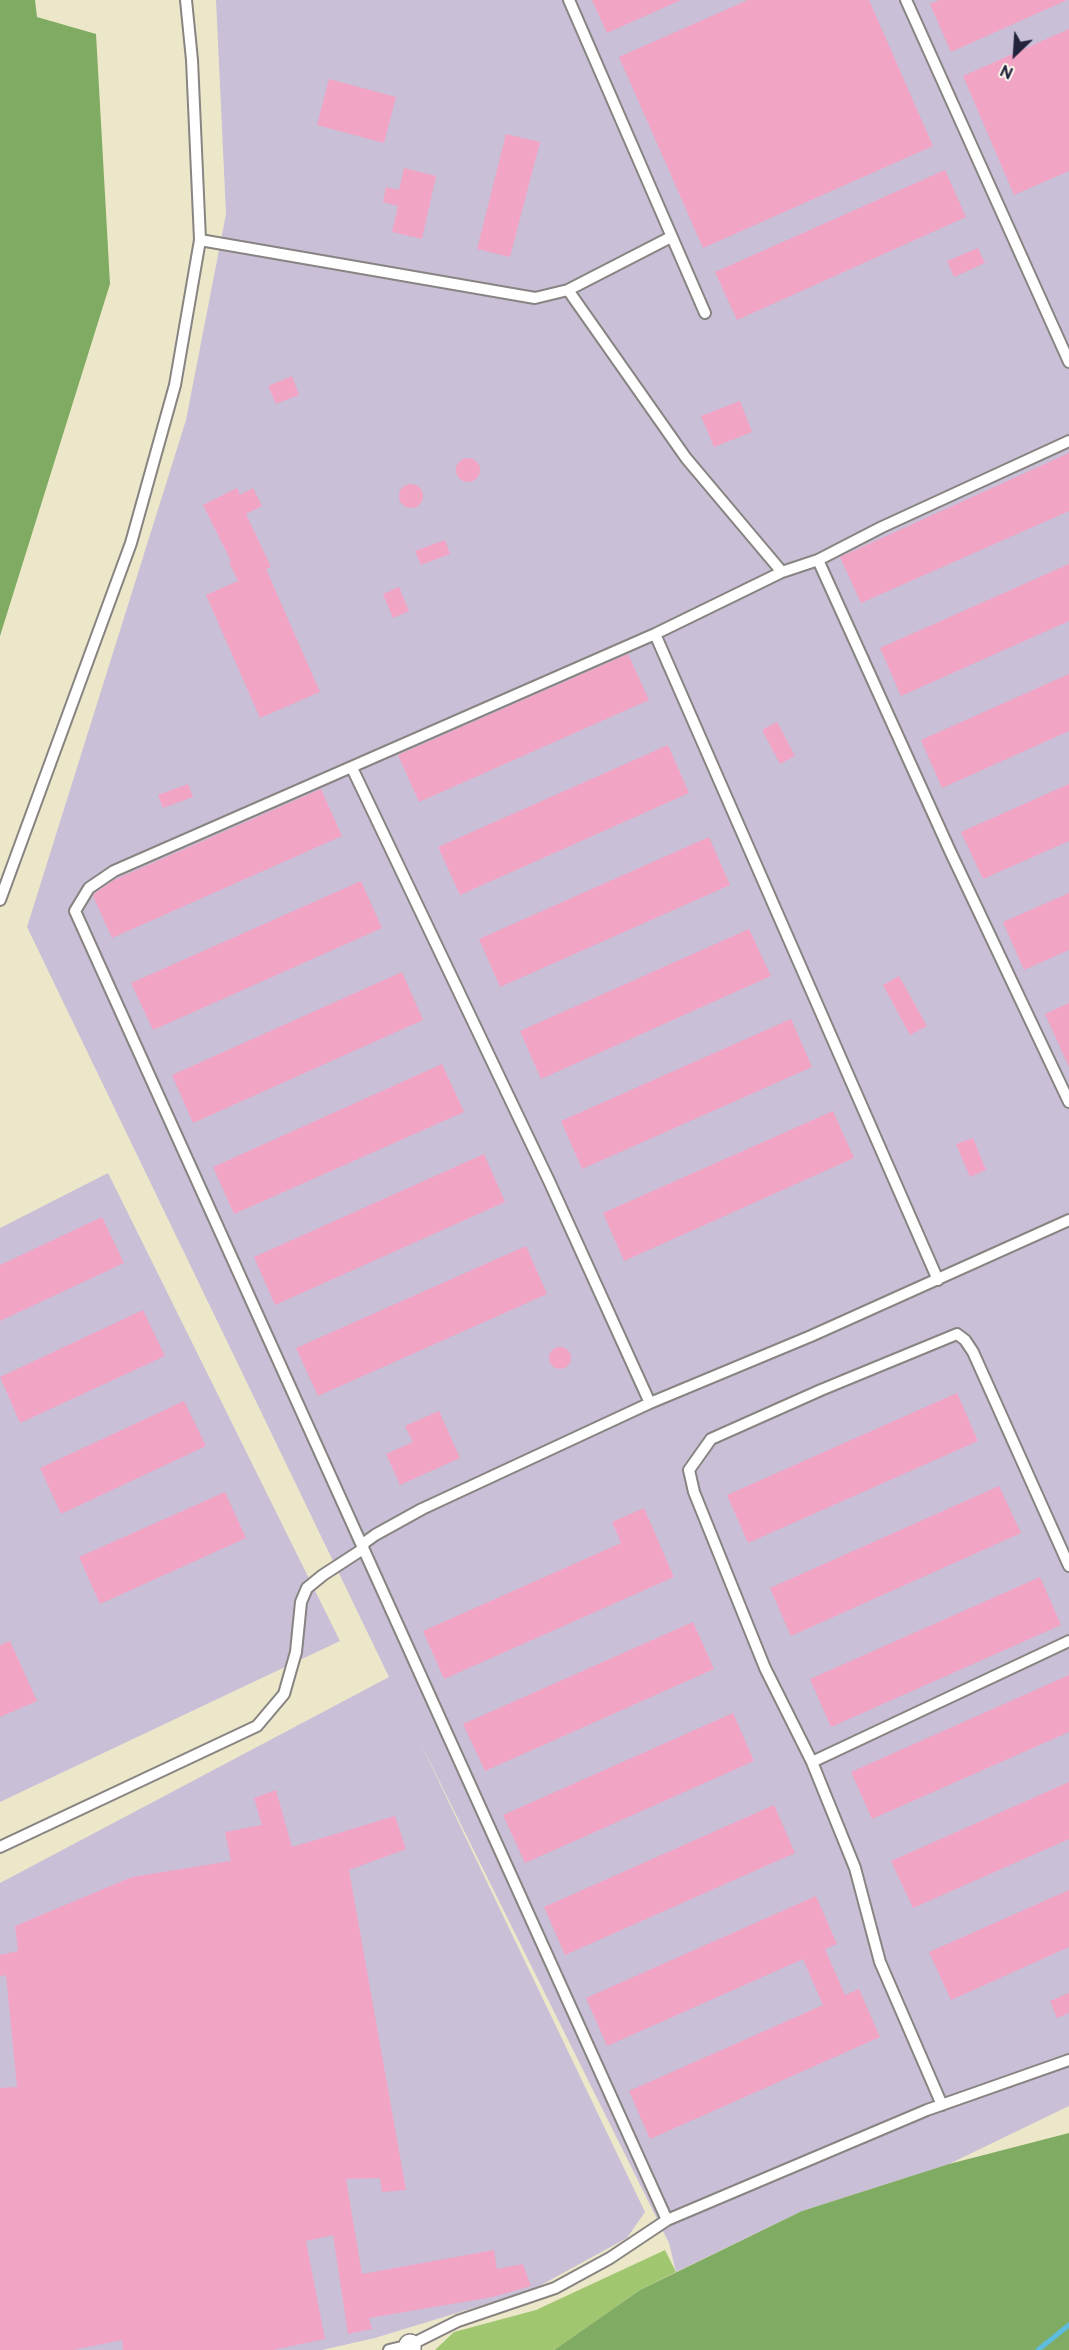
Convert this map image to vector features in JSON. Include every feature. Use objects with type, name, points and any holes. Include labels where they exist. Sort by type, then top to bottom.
[{"type":"lane","points":[[0,900],[131,543],[175,385],[200,240],[193,71],[186,0]]},
{"type":"lane","points":[[569,0],[705,313]]},
{"type":"lane","points":[[906,0],[1069,362]]},
{"type":"lane","points":[[200,240],[535,298],[568,290],[671,237]]},
{"type":"lane","points":[[568,290],[686,458],[782,572]]},
{"type":"lane","points":[[667,2220],[75,911],[89,888],[114,871],[655,634],[782,572],[818,560],[882,527],[1069,441]]},
{"type":"lane","points":[[818,560],[950,851],[1069,1102]]},
{"type":"lane","points":[[655,634],[938,1280]]},
{"type":"lane","points":[[352,768],[549,1181],[650,1403]]},
{"type":"lane","points":[[0,1847],[257,1726],[284,1694],[296,1652],[301,1602],[308,1588],[323,1575],[363,1549],[364,1543],[375,1535],[422,1509],[650,1403],[811,1336],[1069,1220]]},
{"type":"lane","points":[[942,2105],[880,1962],[855,1868],[813,1762],[765,1668],[694,1492],[689,1470],[711,1439],[821,1390],[957,1334],[965,1340],[973,1352],[1069,1566]]},
{"type":"lane","points":[[813,1762],[1069,1641]]},
{"type":"lane","points":[[388,2350],[410,2347],[458,2321],[555,2288],[610,2258],[667,2220],[942,2105],[1069,2060]]},
{"type":"shaded area","points":[[216,0],[1069,0],[1069,2106],[949,2164],[802,2211],[676,2272],[669,2243],[417,1736],[645,2212],[627,2238],[532,2290],[375,2338],[322,2350],[0,2350],[0,1883],[389,1677],[27,927],[186,420],[226,214]]},
{"type":"shaded area","points":[[108,1173],[340,1641],[0,1802],[0,1228]]},
{"type":"green space","points":[[0,0],[35,0],[37,17],[96,34],[110,284],[0,636]]},
{"type":"green space","points":[[1069,2133],[1069,2350],[554,2350],[640,2290],[802,2211],[949,2164]]},
{"type":"green space","points":[[665,2250],[676,2272],[640,2290],[554,2350],[435,2350],[454,2332],[536,2310]]},
{"type":"building","points":[[592,0],[681,0],[607,33]]},
{"type":"building","points":[[748,0],[869,0],[933,146],[703,248],[619,57]]},
{"type":"building","points":[[939,0],[1067,0],[951,52],[930,4]]},
{"type":"building","points":[[1069,29],[1069,171],[1014,195],[963,76]]},
{"type":"building","points":[[329,79],[396,97],[384,143],[317,125]]},
{"type":"building","points":[[506,134],[540,142],[510,257],[477,249]]},
{"type":"building","points":[[404,168],[436,176],[422,239],[392,232],[398,206],[383,202],[386,187],[399,190]]},
{"type":"building","points":[[945,170],[966,217],[737,320],[715,272]]},
{"type":"building","points":[[978,248],[985,263],[954,277],[947,261]]},
{"type":"building","points":[[292,376],[299,395],[276,404],[268,386]]},
{"type":"building","points":[[740,401],[752,432],[714,447],[701,416]]},
{"type":"building","points":[[1069,453],[1069,511],[861,603],[840,557]]},
{"type":"building","points":[[468,458],[477,461],[480,470],[477,479],[468,482],[459,479],[456,470],[459,461]]},
{"type":"building","points":[[411,484],[420,487],[423,496],[420,505],[411,508],[402,505],[399,496],[402,487]]},
{"type":"building","points":[[237,488],[240,495],[253,488],[262,506],[246,514],[271,567],[266,569],[320,692],[260,718],[206,595],[238,581],[229,562],[231,561],[203,505]]},
{"type":"building","points":[[445,540],[450,554],[421,565],[415,551]]},
{"type":"building","points":[[1069,564],[1069,621],[901,696],[880,648]]},
{"type":"building","points":[[399,587],[409,611],[393,618],[383,594]]},
{"type":"building","points":[[628,654],[649,700],[419,802],[398,755]]},
{"type":"building","points":[[1069,674],[1069,731],[942,788],[921,740]]},
{"type":"building","points":[[777,722],[795,756],[780,764],[762,730]]},
{"type":"building","points":[[668,745],[689,793],[460,895],[438,847]]},
{"type":"building","points":[[188,784],[193,797],[163,808],[158,795]]},
{"type":"building","points":[[1069,784],[1069,841],[983,879],[961,832]]},
{"type":"building","points":[[321,789],[342,836],[112,938],[93,896],[95,893],[114,880]]},
{"type":"building","points":[[709,837],[730,885],[500,987],[479,939]]},
{"type":"building","points":[[361,881],[382,928],[153,1030],[131,983]]},
{"type":"building","points":[[1069,893],[1069,950],[1024,970],[1003,922]]},
{"type":"building","points":[[749,929],[771,976],[541,1079],[520,1031]]},
{"type":"building","points":[[402,972],[423,1020],[193,1123],[172,1075]]},
{"type":"building","points":[[899,976],[927,1026],[910,1035],[883,985]]},
{"type":"building","points":[[1069,1003],[1069,1067],[1045,1014]]},
{"type":"building","points":[[791,1019],[812,1067],[582,1169],[561,1121]]},
{"type":"building","points":[[442,1064],[464,1112],[234,1214],[213,1167]]},
{"type":"building","points":[[833,1111],[854,1158],[624,1261],[603,1213]]},
{"type":"building","points":[[973,1138],[986,1170],[970,1177],[956,1144]]},
{"type":"building","points":[[484,1154],[505,1202],[275,1305],[254,1257]]},
{"type":"building","points":[[102,1217],[124,1263],[0,1321],[0,1265]]},
{"type":"building","points":[[526,1246],[547,1294],[318,1396],[296,1348]]},
{"type":"building","points":[[143,1310],[165,1356],[20,1423],[0,1377]]},
{"type":"building","points":[[560,1347],[568,1350],[571,1358],[568,1366],[560,1369],[552,1366],[549,1358],[552,1350]]},
{"type":"building","points":[[957,1393],[978,1441],[748,1543],[727,1495]]},
{"type":"building","points":[[184,1401],[206,1446],[61,1514],[40,1468]]},
{"type":"building","points":[[439,1411],[460,1458],[400,1485],[386,1454],[413,1442],[405,1426]]},
{"type":"building","points":[[999,1486],[1021,1533],[791,1636],[770,1588]]},
{"type":"building","points":[[225,1492],[246,1538],[100,1604],[79,1557]]},
{"type":"building","points":[[644,1508],[674,1577],[444,1679],[423,1631],[621,1543],[612,1522]]},
{"type":"building","points":[[1040,1577],[1061,1625],[831,1727],[810,1679]]},
{"type":"building","points":[[693,1622],[714,1669],[485,1771],[463,1724]]},
{"type":"building","points":[[10,1641],[37,1701],[0,1717],[0,1645]]},
{"type":"building","points":[[1069,1675],[1069,1732],[872,1819],[851,1772]]},
{"type":"building","points":[[733,1713],[754,1761],[525,1863],[503,1815]]},
{"type":"building","points":[[1069,1782],[1069,1839],[913,1908],[891,1861]]},
{"type":"building","points":[[276,1790],[292,1847],[395,1816],[406,1849],[349,1870],[406,2190],[382,2192],[380,2178],[346,2179],[362,2274],[494,2250],[497,2269],[523,2264],[531,2286],[493,2297],[369,2318],[372,2329],[348,2334],[333,2235],[306,2241],[325,2339],[272,2350],[123,2350],[122,2340],[73,2350],[0,2350],[0,2088],[17,2087],[6,1975],[0,1976],[0,1955],[18,1951],[15,1926],[132,1877],[231,1861],[225,1832],[262,1825],[254,1798]]},
{"type":"building","points":[[774,1805],[795,1853],[565,1955],[544,1907]]},
{"type":"building","points":[[1069,1890],[1069,1947],[951,2000],[929,1952]]},
{"type":"building","points":[[816,1896],[837,1944],[825,1949],[845,1995],[859,1989],[880,2037],[650,2139],[629,2091],[823,2005],[803,1959],[607,2046],[586,1998]]},
{"type":"building","points":[[1069,1993],[1069,2013],[1057,2018],[1050,2001]]},
{"type":"waterway","points":[[1038,2350],[1069,2325]]}]
